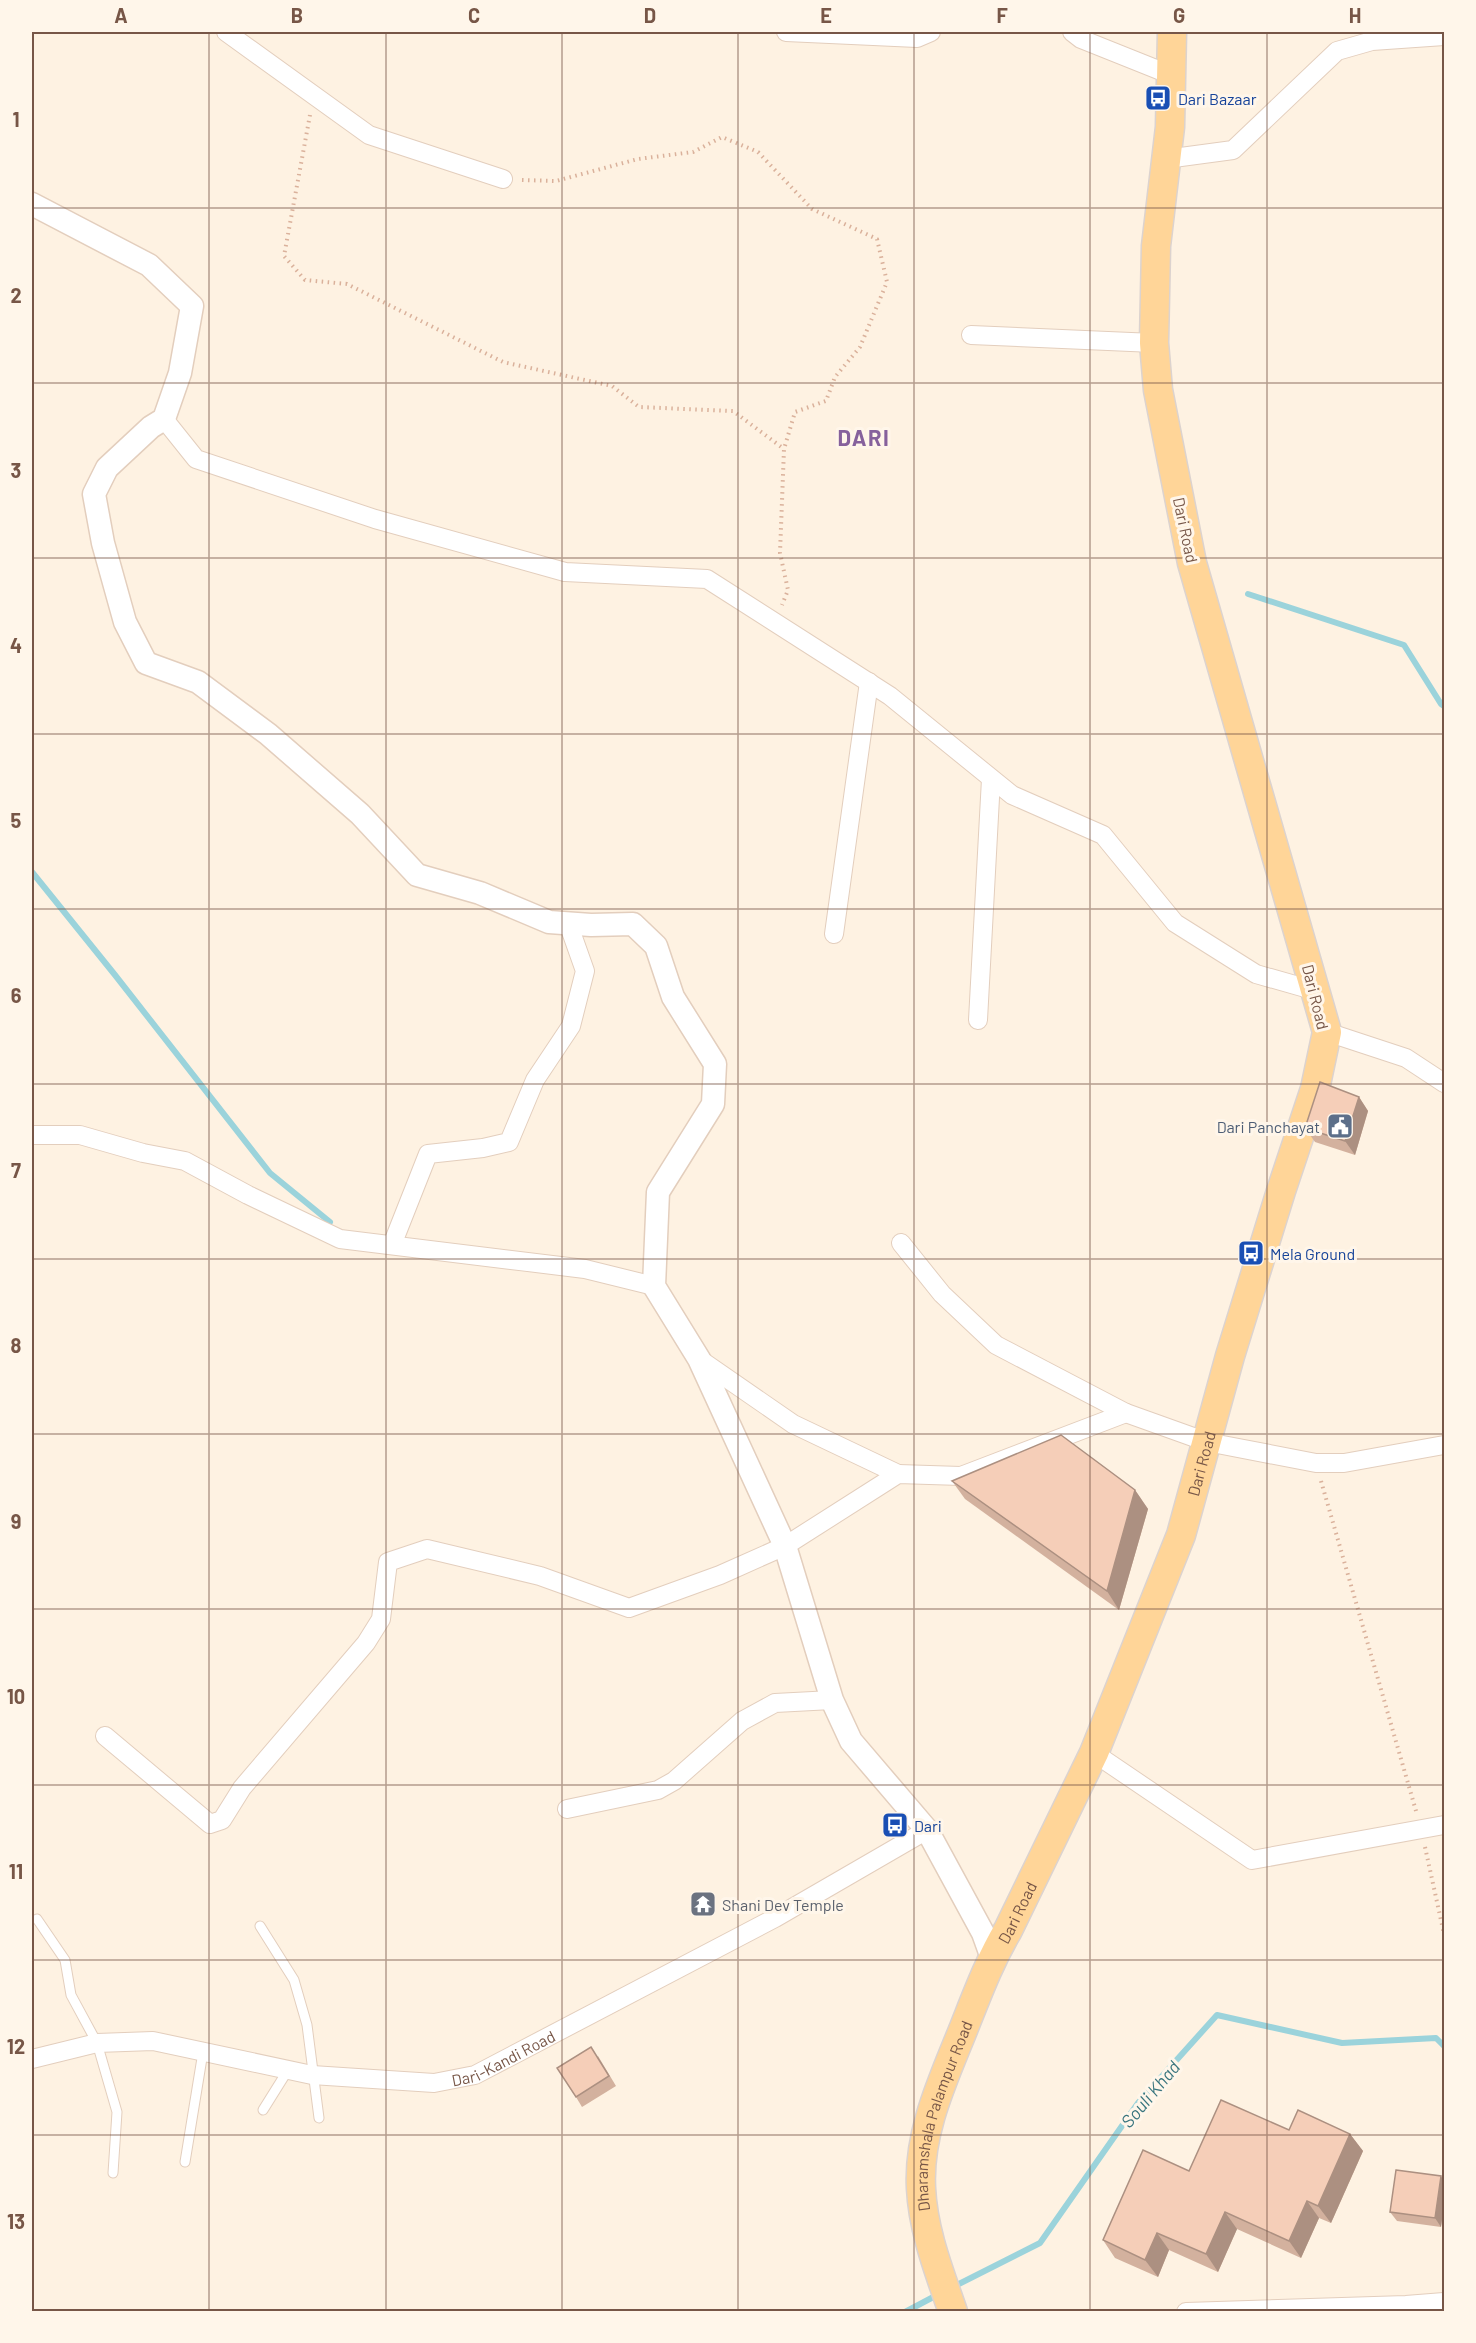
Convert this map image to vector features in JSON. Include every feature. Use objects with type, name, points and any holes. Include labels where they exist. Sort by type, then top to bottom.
[{"type":"main road","name":"Dari Road","points":[[992,1958],[1094,1753],[1181,1535],[1230,1356],[1315,1089],[1327,1032],[1192,563],[1158,390],[1154,343],[1156,246],[1170,127],[1172,32]]},
{"type":"main road","name":"Dharamshala Palampur Road","points":[[953,2312],[928,2238],[921,2187],[925,2131],[945,2073],[992,1958]]},
{"type":"street","points":[[226,32],[369,135],[503,179]]},
{"type":"street","points":[[786,32],[917,38],[931,32]]},
{"type":"street","points":[[1072,32],[1081,39],[1171,75]]},
{"type":"street","points":[[1166,159],[1233,150],[1338,51],[1372,41],[1444,36]]},
{"type":"street","points":[[32,204],[149,265],[192,306],[180,373],[164,419],[151,427],[107,468],[94,494],[103,543],[125,622],[146,663],[198,682],[268,734],[360,814],[417,875],[480,893],[549,922],[591,925],[633,924],[656,946],[673,996],[715,1064],[713,1104],[657,1192],[654,1286],[699,1359],[785,1546],[832,1700],[851,1741],[927,1830],[983,1933],[992,1958]]},
{"type":"street","points":[[970,335],[1154,343]]},
{"type":"street","points":[[164,419],[196,459],[375,519],[565,572],[707,579],[890,696],[1012,795],[1103,835],[1175,924],[1256,974],[1316,991]]},
{"type":"street","points":[[834,934],[868,682]]},
{"type":"street","points":[[978,1020],[991,778]]},
{"type":"street","points":[[392,1245],[428,1154],[483,1148],[509,1142],[535,1080],[571,1026],[585,971],[568,923]]},
{"type":"street","points":[[1327,1032],[1406,1058],[1444,1083]]},
{"type":"street","points":[[32,1135],[80,1135],[143,1153],[185,1161],[248,1195],[340,1239],[585,1269],[654,1286]]},
{"type":"street","points":[[901,1243],[942,1294],[996,1346],[1126,1413],[1207,1442],[1316,1463],[1344,1463],[1444,1445]]},
{"type":"street","points":[[699,1359],[793,1424],[898,1474],[961,1476],[1126,1413]]},
{"type":"street","points":[[105,1736],[210,1824],[222,1820],[242,1788],[366,1643],[381,1619],[388,1562],[427,1549],[540,1576],[629,1608],[720,1575],[785,1546],[898,1474]]},
{"type":"street","points":[[567,1809],[658,1790],[674,1780],[742,1720],[775,1703],[832,1700]]},
{"type":"street","points":[[1094,1753],[1252,1860],[1444,1825]]},
{"type":"street","name":"Dari-Kandi Road","points":[[32,2059],[97,2043],[153,2041],[312,2075],[434,2083],[475,2075],[775,1918],[927,1830]]},
{"type":"street","points":[[1186,2312],[1444,2302]]},
{"type":"lane","points":[[37,1919],[65,1960],[71,1995],[97,2043],[117,2112],[113,2172]]},
{"type":"lane","points":[[260,1926],[294,1980],[307,2025],[319,2118]]},
{"type":"lane","points":[[185,2162],[202,2052]]},
{"type":"lane","points":[[263,2110],[288,2070]]},
{"type":"path","points":[[315,96],[300,163],[284,256],[305,280],[348,284],[503,362],[612,386],[639,407],[733,411],[784,449]]},
{"type":"path","points":[[503,179],[556,181],[638,159],[693,153],[722,137],[758,152],[812,209],[877,239],[887,282],[860,347],[835,377],[826,401],[795,412],[784,449],[780,553],[788,590],[776,622]]},
{"type":"path","points":[[1316,1463],[1421,1830],[1444,1934]]},
{"type":"building","points":[[1320,1082],[1359,1097],[1345,1141],[1305,1128]]},
{"type":"building","points":[[1061,1435],[1135,1490],[1107,1591],[952,1481]]},
{"type":"building","points":[[591,2047],[609,2076],[576,2097],[557,2068]]},
{"type":"building","points":[[1221,2100],[1289,2130],[1298,2110],[1350,2134],[1318,2206],[1307,2201],[1289,2241],[1225,2212],[1206,2254],[1157,2233],[1145,2260],[1103,2240],[1143,2150],[1189,2171]]},
{"type":"building","points":[[1396,2170],[1441,2176],[1435,2218],[1390,2212]]},
{"type":"waterway","points":[[1248,594],[1404,645],[1444,706]]},
{"type":"waterway","points":[[32,872],[270,1173],[330,1222]]},
{"type":"waterway","name":"Souli Khad","points":[[951,2288],[1040,2243],[1138,2103],[1217,2015],[1342,2043],[1436,2038],[1444,2046]]},
{"type":"waterway","name":"Souli Khad","points":[[905,2312],[939,2294]]},
{"type":"place","name":"Dari Bazaar","points":[[1158,98]]},
{"type":"place","name":"Dari Panchayat","points":[[1340,1126]]},
{"type":"place","name":"Mela Ground","points":[[1251,1253]]},
{"type":"place","name":"Dari","points":[[895,1825]]},
{"type":"place","name":"Shani Dev Temple","points":[[703,1904]]},
{"type":"district","name":"DARI","points":[[864,437]]}]
